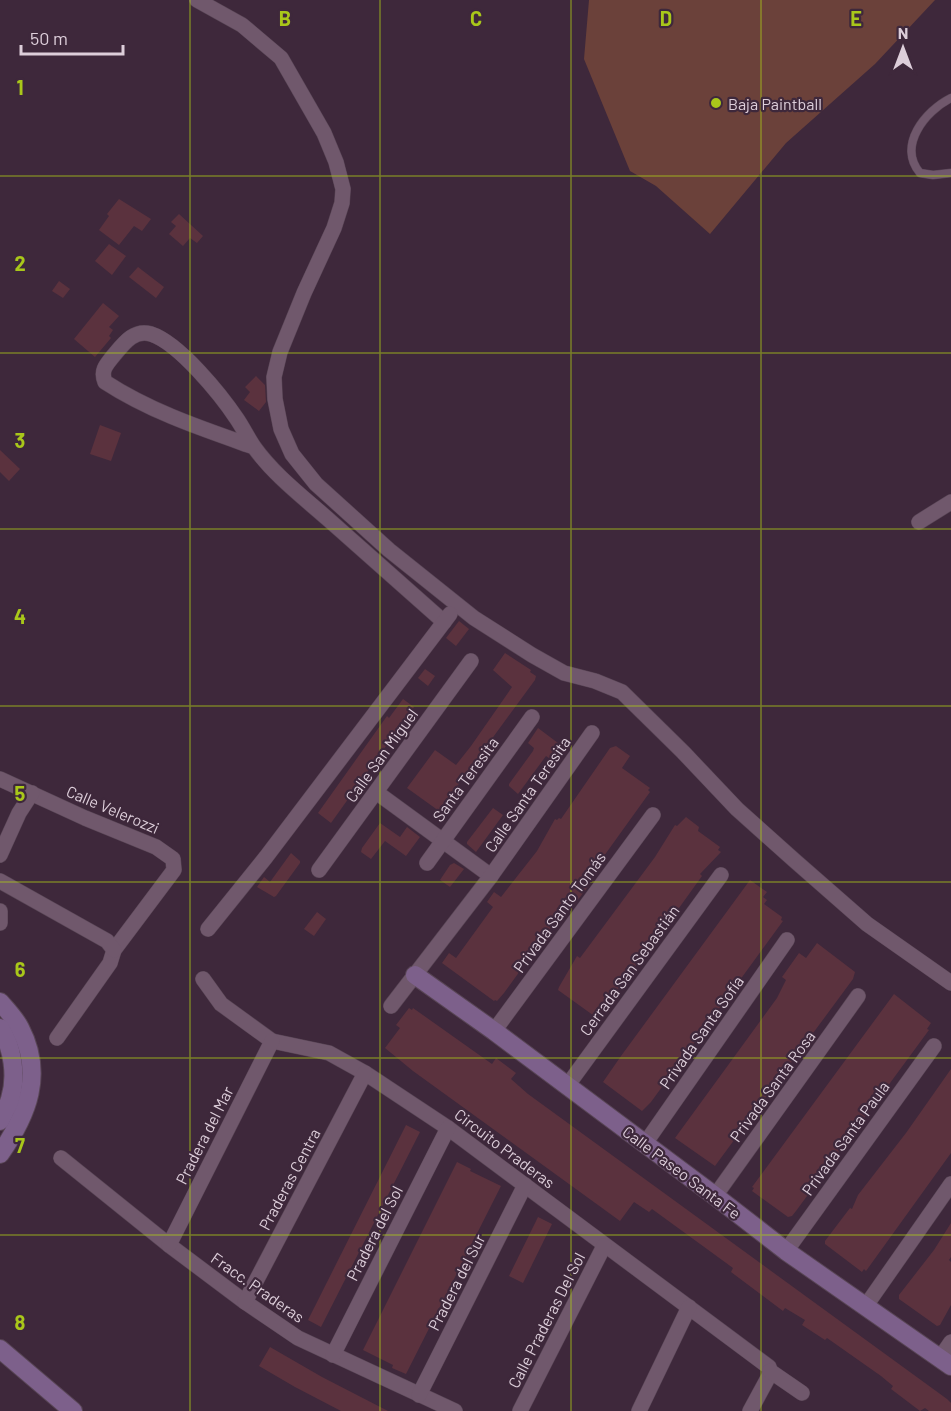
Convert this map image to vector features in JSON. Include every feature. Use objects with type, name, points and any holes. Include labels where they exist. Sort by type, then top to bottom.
[{"type":"street","points":[[197,0],[242,25],[281,58],[324,133],[336,162],[341,182],[342,203],[334,228],[280,352],[274,377],[275,399],[281,429],[292,454],[316,484],[389,550],[474,618],[532,656],[564,673],[595,681],[622,692],[737,809],[794,860],[867,924],[951,983]]},
{"type":"street","points":[[254,447],[142,404],[105,382],[102,375],[104,367],[133,335],[141,333],[158,337],[175,348],[193,364],[237,418],[254,447],[285,481],[444,622]]},
{"type":"street","points":[[919,522],[951,502]]},
{"type":"street","points":[[208,929],[266,857],[458,605]]},
{"type":"street","name":"Calle San Miguel","points":[[319,870],[471,661]]},
{"type":"street","name":"Santa Teresita","points":[[427,863],[532,717]]},
{"type":"street","name":"Calle Santa Teresita","points":[[391,1006],[491,876],[592,733]]},
{"type":"street","name":"Calle Velerozzi","points":[[0,779],[156,847],[173,859],[174,870],[114,950]]},
{"type":"street","name":"Calle Santa Teresita","points":[[376,792],[491,876]]},
{"type":"street","points":[[0,855],[32,793]]},
{"type":"street","name":"Privada Santo Tomás","points":[[494,1031],[653,815]]},
{"type":"street","name":"Cerrada San Sebastián","points":[[567,1086],[721,875]]},
{"type":"street","points":[[0,881],[107,941],[114,950],[110,963],[57,1038]]},
{"type":"street","points":[[0,911],[0,923]]},
{"type":"street","name":"Privada Santa Sofía","points":[[644,1145],[787,940]]},
{"type":"street","name":"Calle Paseo Santa Fe","points":[[415,975],[494,1031],[786,1251],[945,1362]]},
{"type":"street","name":"Circuito Praderas","points":[[202,979],[221,1004],[272,1041],[330,1053],[365,1073],[448,1128],[769,1367],[770,1374],[802,1393]]},
{"type":"street","name":"Privada Santa Rosa","points":[[715,1196],[858,996]]},
{"type":"street","points":[[0,1002],[20,1026],[28,1049],[33,1076],[29,1102],[14,1133],[0,1154]]},
{"type":"street","points":[[0,1028],[11,1054],[14,1077],[10,1099],[0,1121]]},
{"type":"street","name":"Pradera del Mar","points":[[169,1245],[272,1041]]},
{"type":"street","name":"Privada Santa Paula","points":[[786,1251],[934,1046]]},
{"type":"street","name":"Praderas Centra","points":[[245,1302],[365,1073]]},
{"type":"street","name":"Pradera del Sol","points":[[333,1355],[448,1128]]},
{"type":"street","name":"Fracc. Praderas","points":[[61,1158],[169,1245],[298,1338],[455,1411]]},
{"type":"street","points":[[865,1307],[951,1184]]},
{"type":"street","name":"Pradera del Sur","points":[[419,1395],[525,1185]]},
{"type":"street","name":"Calle Praderas Del Sol","points":[[520,1411],[604,1246]]},
{"type":"street","points":[[639,1411],[688,1307]]},
{"type":"street","points":[[945,1362],[951,1342]]},
{"type":"street","points":[[0,1349],[73,1411]]},
{"type":"street","points":[[750,1411],[770,1374]]},
{"type":"lane","points":[[951,98],[938,105],[922,122],[910,145],[912,164],[920,173],[933,175],[951,173]]},
{"type":"shaded area","name":"Baja Paintball","points":[[589,0],[935,0],[875,64],[786,143],[710,234],[656,186],[630,171],[584,59]]},
{"type":"building","points":[[119,199],[151,219],[142,231],[134,226],[119,245],[99,230],[109,216],[107,214]]},
{"type":"building","points":[[179,214],[203,236],[197,243],[190,238],[183,246],[169,234],[176,226],[171,222]]},
{"type":"building","points":[[109,244],[126,256],[112,275],[95,261]]},
{"type":"building","points":[[138,267],[164,287],[156,298],[129,277]]},
{"type":"building","points":[[59,281],[70,289],[63,298],[52,291]]},
{"type":"building","points":[[103,303],[119,316],[109,327],[113,330],[109,336],[111,338],[95,357],[74,339]]},
{"type":"building","points":[[256,376],[265,385],[266,402],[259,411],[244,400],[250,392],[245,387]]},
{"type":"building","points":[[100,425],[121,433],[111,461],[90,454]]},
{"type":"building","points":[[0,450],[20,469],[9,481],[0,472]]},
{"type":"building","points":[[459,621],[469,629],[456,646],[446,638]]},
{"type":"building","points":[[505,653],[531,670],[530,672],[536,676],[535,680],[439,811],[407,788],[435,750],[456,765],[471,746],[512,687],[493,670]]},
{"type":"building","points":[[425,669],[435,676],[428,686],[418,678]]},
{"type":"building","points":[[403,699],[414,707],[331,823],[318,813],[387,716],[389,718]]},
{"type":"building","points":[[538,728],[562,746],[552,760],[546,756],[518,794],[509,784],[533,751],[534,748],[528,743]]},
{"type":"building","points":[[616,746],[630,756],[622,768],[650,788],[648,790],[650,792],[586,881],[590,884],[571,909],[567,906],[504,993],[497,1001],[494,1001],[442,963],[449,953],[456,958],[493,907],[487,902],[494,892],[501,897],[537,851],[555,819],[561,819],[610,748]]},
{"type":"building","points":[[493,808],[503,815],[476,852],[467,842]]},
{"type":"building","points":[[686,817],[699,827],[698,831],[720,847],[718,850],[721,852],[700,874],[702,876],[597,1018],[558,990],[559,987],[577,956],[580,958],[655,857],[675,825],[677,826]]},
{"type":"building","points":[[380,823],[400,837],[407,827],[420,837],[406,856],[385,841],[371,859],[361,852],[362,848]]},
{"type":"building","points":[[291,853],[300,863],[276,896],[257,887],[264,877],[270,882]]},
{"type":"building","points":[[454,863],[464,869],[450,887],[440,880],[450,865]]},
{"type":"building","points":[[750,880],[767,892],[763,897],[767,900],[764,904],[782,917],[783,921],[651,1102],[642,1111],[603,1082]]},
{"type":"building","points":[[317,912],[326,919],[314,936],[304,929]]},
{"type":"building","points":[[817,943],[855,972],[853,979],[715,1166],[675,1138],[777,998],[786,980],[782,977],[799,953],[806,958]]},
{"type":"building","points":[[894,994],[931,1023],[927,1029],[929,1030],[796,1211],[788,1217],[752,1191],[754,1188],[752,1187]]},
{"type":"building","points":[[409,1008],[412,1010],[413,1008],[492,1064],[496,1058],[516,1073],[511,1079],[528,1094],[947,1399],[951,1403],[951,1411],[929,1411],[925,1408],[920,1411],[891,1389],[893,1386],[881,1376],[827,1338],[825,1340],[802,1325],[805,1320],[785,1308],[783,1311],[731,1272],[733,1268],[652,1209],[649,1212],[634,1202],[620,1221],[413,1071],[385,1048],[400,1028],[396,1025]]},
{"type":"building","points":[[951,1069],[951,1153],[866,1271],[864,1269],[862,1272],[825,1244],[825,1241],[850,1208],[852,1209],[858,1195],[906,1133]]},
{"type":"building","points":[[406,1125],[420,1132],[321,1327],[308,1320]]},
{"type":"building","points":[[457,1162],[501,1186],[406,1374],[363,1350]]},
{"type":"building","points":[[538,1217],[552,1224],[523,1283],[509,1276]]},
{"type":"building","points":[[951,1223],[951,1257],[949,1260],[951,1262],[951,1305],[940,1325],[937,1326],[899,1299],[899,1295],[934,1250]]},
{"type":"building","points":[[270,1347],[388,1411],[341,1411],[295,1387],[259,1366]]},
{"type":"place","name":"Baja Paintball","points":[[716,103]]}]
